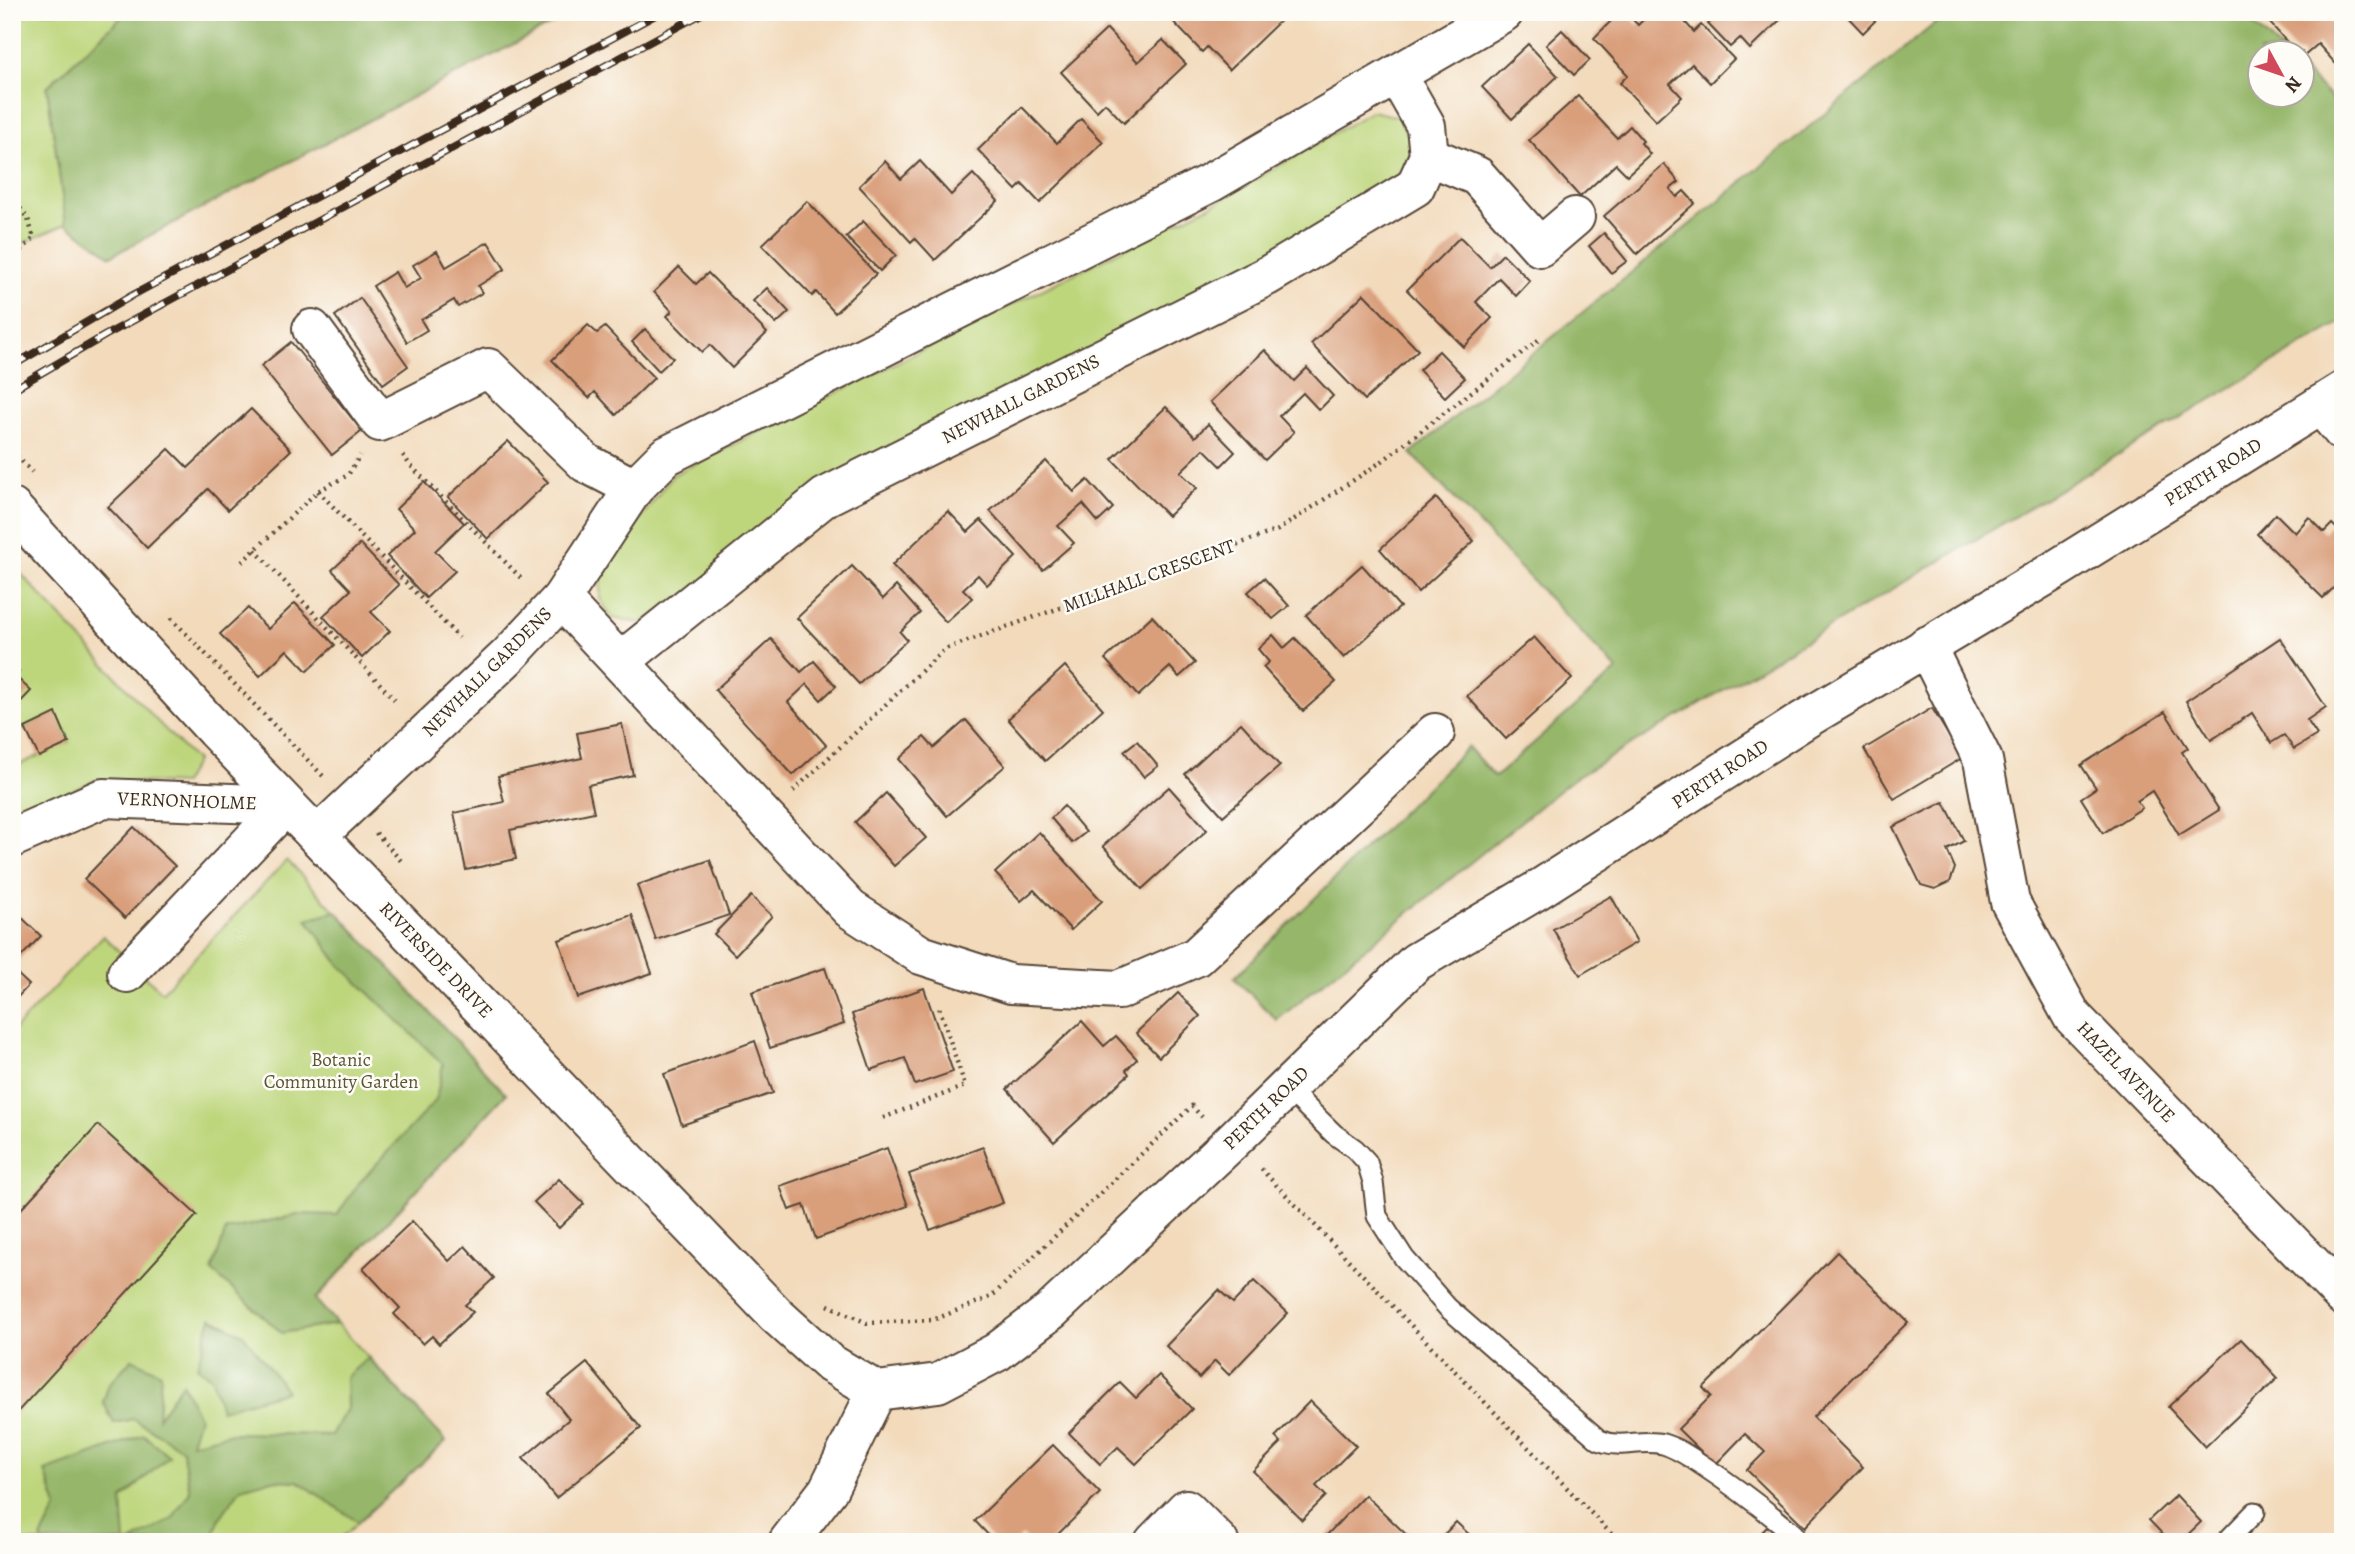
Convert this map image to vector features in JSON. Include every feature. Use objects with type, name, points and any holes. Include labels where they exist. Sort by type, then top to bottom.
[{"type":"street","name":"NEWHALL GARDENS","points":[[317,836],[509,655],[561,599],[634,488],[666,456],[1210,183],[1504,12]]},
{"type":"street","points":[[1397,75],[1426,125],[1429,156],[1477,176],[1541,247],[1575,216]]},
{"type":"street","name":"NEWHALL GARDENS","points":[[621,661],[825,497],[1267,276],[1415,187],[1429,156]]},
{"type":"street","points":[[312,329],[380,422],[488,368],[586,464],[634,488]]},
{"type":"street","name":"PERTH ROAD","points":[[877,1391],[938,1383],[997,1352],[1052,1310],[1227,1146],[1416,962],[1536,891],[1804,720],[1926,646],[2335,409]]},
{"type":"street","name":"RIVERSIDE DRIVE","points":[[12,508],[286,805],[776,1315],[828,1362],[877,1391]]},
{"type":"street","points":[[561,599],[850,909],[922,955],[1012,984],[1119,990],[1196,957],[1435,733]]},
{"type":"street","name":"HAZEL AVENUE","points":[[1926,646],[1983,760],[2010,902],[2072,1016],[2343,1296]]},
{"type":"street","name":"VERNONHOLME","points":[[12,838],[103,797],[286,805]]},
{"type":"street","points":[[127,973],[286,805]]},
{"type":"street","points":[[788,1542],[828,1490],[877,1391]]},
{"type":"street","points":[[1154,1542],[1186,1509],[1219,1542]]},
{"type":"lane","points":[[1287,1088],[1334,1135],[1355,1149],[1367,1162],[1373,1182],[1377,1216],[1404,1258],[1448,1308],[1599,1440],[1612,1446],[1638,1442],[1662,1444],[1678,1450],[1745,1493],[1794,1534]]},
{"type":"lane","points":[[2226,1542],[2255,1512]]},
{"type":"path","points":[[12,197],[28,219],[34,238],[12,259]]},
{"type":"path","name":"MILLHALL CRESCENT","points":[[765,817],[945,649],[1278,530],[1381,462],[1541,338]]},
{"type":"path","points":[[242,562],[318,491],[348,475],[380,422],[410,465],[521,578]]},
{"type":"path","points":[[12,451],[35,475]]},
{"type":"path","points":[[318,491],[459,638]]},
{"type":"path","points":[[255,550],[395,700]]},
{"type":"path","points":[[168,614],[405,865]]},
{"type":"path","points":[[883,1118],[965,1086],[922,955]]},
{"type":"path","points":[[821,1301],[867,1323],[933,1320],[991,1297],[1192,1106],[1227,1146],[1268,1174],[1619,1542]]},
{"type":"green space","points":[[12,12],[127,12],[47,87],[66,224],[12,248]]},
{"type":"green space","points":[[127,12],[575,12],[111,256],[66,224],[47,87]]},
{"type":"green space","points":[[1949,12],[2240,12],[2268,38],[2246,38],[2246,108],[2316,108],[2316,83],[2343,109],[2343,321],[1572,780],[1277,1020],[1234,978],[1468,747],[1495,777],[1617,670],[1411,453]]},
{"type":"green space","points":[[1372,111],[1398,117],[1414,145],[1404,176],[640,623],[612,618],[600,599],[601,572],[673,475],[1219,201]]},
{"type":"green space","points":[[12,564],[196,761],[183,784],[96,780],[12,818],[12,768],[69,742],[55,714],[12,734]]},
{"type":"green space","name":"Botanic Community Garden","points":[[287,860],[506,1094],[315,1300],[446,1441],[337,1542],[12,1542],[12,1032],[103,936],[162,992]]},
{"type":"green space","points":[[336,911],[506,1094],[315,1299],[337,1324],[282,1333],[212,1271],[226,1230],[302,1214],[337,1215],[358,1184],[436,1100],[443,1064],[339,964],[307,919]]},
{"type":"green space","points":[[211,1318],[243,1334],[287,1391],[221,1410],[212,1379],[197,1366]]},
{"type":"green space","points":[[368,1358],[446,1441],[358,1522],[298,1481],[270,1480],[241,1488],[220,1518],[211,1542],[131,1542],[172,1519],[190,1491],[182,1449],[134,1419],[114,1423],[103,1402],[109,1384],[132,1359],[161,1373],[158,1418],[182,1383],[199,1417],[191,1443],[232,1433],[331,1435],[347,1409],[346,1377]]},
{"type":"green space","points":[[144,1435],[169,1456],[122,1499],[125,1542],[44,1542],[41,1538],[57,1507],[45,1471]]},
{"type":"building","points":[[1170,12],[1289,12],[1229,70],[1207,47],[1202,52],[1167,15]]},
{"type":"building","points":[[1620,12],[1625,12],[1638,25],[1651,12],[1676,12],[1694,32],[1701,25],[1734,59],[1710,83],[1692,64],[1670,84],[1682,97],[1656,121],[1620,83],[1628,75],[1594,38]]},
{"type":"building","points":[[1714,12],[1788,12],[1750,49],[1740,38],[1730,47],[1708,24],[1717,16]]},
{"type":"building","points":[[1843,12],[1871,12],[1877,19],[1863,33]]},
{"type":"building","points":[[2260,12],[2343,12],[2343,72],[2318,44],[2316,46],[2316,38],[2283,38]]},
{"type":"building","points":[[1107,29],[1138,62],[1163,40],[1186,64],[1124,123],[1105,103],[1097,111],[1061,72]]},
{"type":"building","points":[[1562,30],[1590,60],[1574,75],[1546,45]]},
{"type":"building","points":[[1528,44],[1558,76],[1512,119],[1482,87]]},
{"type":"building","points":[[1578,96],[1617,138],[1630,126],[1650,154],[1627,175],[1616,164],[1580,197],[1529,140]]},
{"type":"building","points":[[1022,107],[1057,143],[1081,119],[1103,142],[1040,203],[1022,184],[1016,190],[978,150]]},
{"type":"building","points":[[885,161],[901,179],[920,161],[951,195],[973,174],[998,201],[935,260],[915,238],[911,242],[859,186]]},
{"type":"building","points":[[1664,164],[1679,182],[1670,189],[1677,197],[1684,191],[1695,203],[1637,254],[1604,216]]},
{"type":"building","points":[[807,201],[876,274],[835,313],[816,292],[812,296],[762,245]]},
{"type":"building","points":[[863,221],[896,255],[880,271],[846,237]]},
{"type":"building","points":[[1604,233],[1627,261],[1611,273],[1589,246]]},
{"type":"building","points":[[1460,237],[1490,267],[1503,254],[1530,281],[1516,296],[1499,278],[1476,302],[1492,318],[1464,347],[1407,290]]},
{"type":"building","points":[[488,242],[505,269],[478,286],[482,293],[458,307],[454,300],[421,320],[427,330],[407,342],[373,286],[395,272],[404,288],[421,278],[413,265],[437,251],[446,267]]},
{"type":"building","points":[[679,267],[696,284],[708,273],[767,333],[732,368],[710,345],[702,352],[667,316],[672,311],[654,292]]},
{"type":"building","points":[[767,288],[789,312],[776,324],[753,301]]},
{"type":"building","points":[[1364,294],[1418,350],[1365,400],[1311,344]]},
{"type":"building","points":[[360,298],[408,366],[383,384],[335,316]]},
{"type":"building","points":[[588,325],[597,333],[605,327],[654,378],[616,415],[595,392],[589,398],[552,360]]},
{"type":"building","points":[[645,329],[673,358],[659,371],[632,342]]},
{"type":"building","points":[[291,342],[362,431],[332,455],[261,366]]},
{"type":"building","points":[[1265,350],[1294,381],[1307,368],[1333,396],[1319,410],[1303,393],[1279,416],[1294,432],[1265,460],[1210,402]]},
{"type":"building","points":[[1439,351],[1465,378],[1445,397],[1419,370]]},
{"type":"building","points":[[1166,407],[1195,437],[1208,424],[1235,452],[1221,466],[1204,449],[1180,472],[1197,488],[1168,516],[1112,459]]},
{"type":"building","points":[[251,409],[291,450],[228,510],[208,489],[147,548],[108,507],[169,449],[188,468]]},
{"type":"building","points":[[508,441],[548,482],[488,539],[448,497]]},
{"type":"building","points":[[1046,461],[1074,492],[1088,480],[1113,508],[1098,522],[1083,504],[1058,526],[1074,543],[1043,570],[990,511]]},
{"type":"building","points":[[424,482],[464,523],[435,551],[455,571],[426,598],[387,556],[415,529],[396,509]]},
{"type":"building","points":[[1436,498],[1474,541],[1418,592],[1380,549]]},
{"type":"building","points":[[948,511],[968,532],[981,520],[1016,557],[987,585],[978,575],[963,589],[972,598],[946,622],[892,565]]},
{"type":"building","points":[[2276,514],[2295,533],[2309,517],[2324,532],[2332,524],[2343,534],[2343,579],[2323,598],[2257,534]]},
{"type":"building","points":[[360,544],[399,585],[371,612],[390,631],[362,658],[323,616],[351,590],[332,570]]},
{"type":"building","points":[[1362,565],[1400,607],[1344,658],[1306,615]]},
{"type":"building","points":[[852,566],[883,599],[896,586],[920,613],[900,632],[907,640],[859,684],[797,618]]},
{"type":"building","points":[[1264,578],[1289,606],[1273,619],[1248,592]]},
{"type":"building","points":[[295,603],[335,645],[307,671],[287,650],[260,676],[220,634],[248,608],[268,629]]},
{"type":"building","points":[[1152,616],[1195,663],[1179,677],[1170,667],[1138,696],[1105,659]]},
{"type":"building","points":[[1273,635],[1284,648],[1295,638],[1336,682],[1303,711],[1263,667],[1269,662],[1258,649]]},
{"type":"building","points":[[1534,637],[1572,679],[1506,739],[1467,696]]},
{"type":"building","points":[[2280,638],[2326,707],[2307,720],[2317,735],[2294,749],[2284,735],[2271,743],[2252,713],[2211,740],[2186,701]]},
{"type":"building","points":[[771,639],[801,672],[814,661],[836,686],[821,700],[807,684],[788,702],[826,745],[793,775],[715,690]]},
{"type":"building","points":[[12,665],[19,672],[15,676],[31,691],[12,711]]},
{"type":"building","points":[[1065,666],[1103,709],[1045,761],[1008,719]]},
{"type":"building","points":[[1932,708],[1962,758],[1894,799],[1864,749]]},
{"type":"building","points":[[2165,712],[2188,748],[2182,752],[2219,810],[2179,835],[2152,791],[2137,801],[2142,808],[2103,833],[2081,798],[2096,788],[2081,765]]},
{"type":"building","points":[[56,713],[69,743],[39,757],[25,728]]},
{"type":"building","points":[[966,720],[1005,766],[947,816],[899,759],[924,737],[934,748]]},
{"type":"building","points":[[1241,723],[1280,766],[1223,816],[1185,774]]},
{"type":"building","points":[[622,724],[633,775],[588,785],[594,812],[510,830],[516,859],[466,870],[454,813],[504,802],[498,776],[582,758],[577,733]]},
{"type":"building","points":[[1137,741],[1158,766],[1144,777],[1124,751]]},
{"type":"building","points":[[1169,787],[1207,830],[1142,889],[1103,846]]},
{"type":"building","points":[[886,793],[926,838],[894,866],[855,822]]},
{"type":"building","points":[[1944,802],[1964,841],[1947,850],[1955,868],[1950,882],[1935,889],[1921,885],[1893,827]]},
{"type":"building","points":[[1064,806],[1086,832],[1072,843],[1051,818]]},
{"type":"building","points":[[134,827],[175,866],[125,918],[84,879]]},
{"type":"building","points":[[1039,832],[1102,901],[1071,930],[1034,890],[1021,901],[995,873]]},
{"type":"building","points":[[710,860],[729,915],[656,940],[637,885]]},
{"type":"building","points":[[751,896],[772,916],[735,955],[714,934]]},
{"type":"building","points":[[1611,896],[1637,942],[1580,975],[1553,929]]},
{"type":"building","points":[[14,910],[41,936],[15,963],[12,961]]},
{"type":"building","points":[[632,915],[652,973],[578,998],[559,940]]},
{"type":"building","points":[[825,968],[844,1024],[770,1048],[752,992]]},
{"type":"building","points":[[12,969],[29,985],[12,1003]]},
{"type":"building","points":[[924,988],[953,1072],[915,1085],[905,1058],[871,1070],[852,1014]]},
{"type":"building","points":[[1178,993],[1200,1016],[1159,1057],[1136,1033]]},
{"type":"building","points":[[1082,1021],[1104,1046],[1116,1036],[1137,1059],[1126,1070],[1129,1074],[1054,1142],[1007,1089]]},
{"type":"building","points":[[755,1041],[773,1093],[682,1125],[664,1074]]},
{"type":"building","points":[[98,1125],[197,1215],[12,1418],[12,1219]]},
{"type":"building","points":[[983,1147],[1003,1203],[930,1230],[909,1174]]},
{"type":"building","points":[[887,1148],[908,1206],[816,1239],[804,1205],[789,1210],[780,1186]]},
{"type":"building","points":[[559,1179],[584,1204],[559,1228],[534,1202]]},
{"type":"building","points":[[412,1221],[449,1261],[465,1246],[494,1278],[465,1305],[473,1312],[439,1344],[432,1336],[423,1344],[394,1314],[400,1308],[363,1268]]},
{"type":"building","points":[[1837,1252],[1908,1322],[1813,1417],[1863,1467],[1805,1527],[1747,1470],[1765,1452],[1745,1434],[1715,1465],[1678,1429],[1711,1396],[1703,1388]]},
{"type":"building","points":[[1254,1281],[1288,1313],[1229,1375],[1215,1361],[1199,1378],[1166,1346],[1219,1290],[1233,1303]]},
{"type":"building","points":[[2241,1339],[2278,1378],[2205,1447],[2168,1407]]},
{"type":"building","points":[[587,1363],[641,1428],[556,1498],[523,1458],[569,1419],[549,1394]]},
{"type":"building","points":[[1159,1375],[1192,1409],[1136,1464],[1118,1447],[1100,1464],[1069,1433],[1120,1382],[1136,1398]]},
{"type":"building","points":[[1310,1401],[1356,1446],[1316,1486],[1326,1496],[1302,1520],[1253,1471],[1281,1443],[1275,1437]]},
{"type":"building","points":[[1053,1445],[1100,1493],[1050,1542],[1028,1542],[1022,1535],[1015,1542],[995,1542],[975,1521]]},
{"type":"building","points":[[1365,1495],[1414,1542],[1322,1540]]},
{"type":"building","points":[[2176,1495],[2201,1522],[2180,1542],[2170,1542],[2149,1520]]},
{"type":"building","points":[[1456,1522],[1473,1538],[1470,1542],[1437,1542]]},
{"type":"building","points":[[1769,1525],[1786,1542],[1752,1542]]},
{"type":"railway","points":[[12,366],[133,295],[661,12]]},
{"type":"railway","points":[[12,390],[106,335],[705,12]]}]
